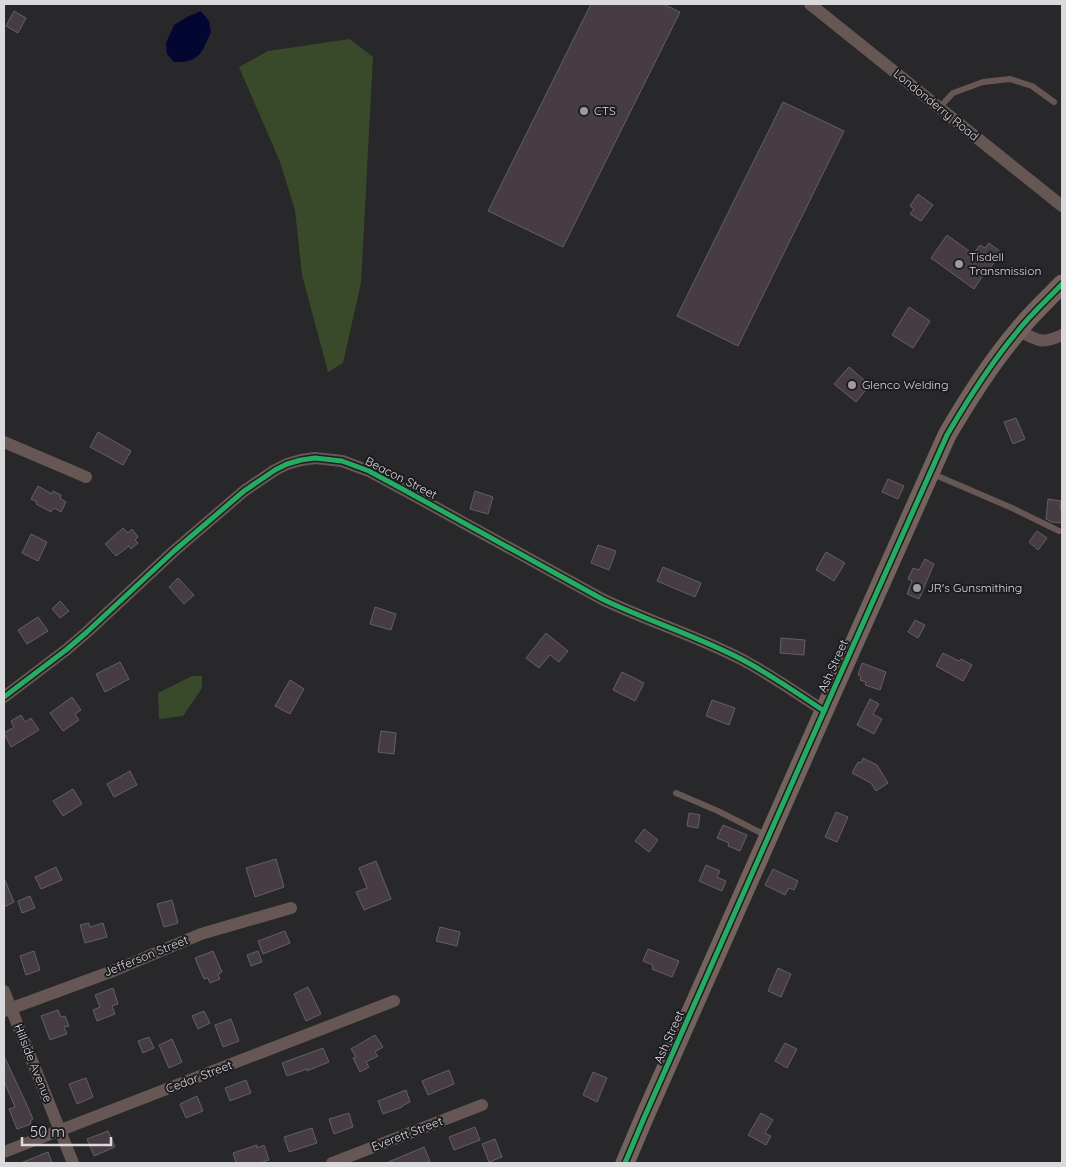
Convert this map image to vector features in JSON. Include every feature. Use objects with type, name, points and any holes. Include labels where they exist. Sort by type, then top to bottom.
[{"type":"street","name":"Londonderry Road","points":[[810,4],[1062,206]]},
{"type":"street","name":"Ash Street","points":[[625,1163],[947,435],[991,364],[1018,330],[1062,284]]},
{"type":"street","points":[[1018,330],[1037,340],[1049,340],[1062,335]]},
{"type":"street","points":[[4,442],[86,477]]},
{"type":"street","name":"Beacon Street","points":[[4,697],[80,638],[174,551],[263,477],[287,464],[315,458],[342,461],[369,471],[602,599],[742,659],[778,679],[824,711]]},
{"type":"street","name":"Jefferson Street","points":[[7,1010],[113,971],[201,934],[291,908]]},
{"type":"street","name":"Hillside Avenue","points":[[4,991],[7,1010],[73,1163]]},
{"type":"street","name":"Cedar Street","points":[[4,1152],[394,1001]]},
{"type":"street","name":"Everett Street","points":[[332,1163],[482,1105]]},
{"type":"lane","points":[[939,108],[954,93],[983,82],[1010,78],[1032,86],[1054,102]]},
{"type":"lane","points":[[930,473],[1012,508],[1059,531]]},
{"type":"lane","points":[[676,793],[768,836]]},
{"type":"green space","points":[[350,39],[373,57],[361,283],[343,363],[328,372],[302,275],[295,210],[280,162],[239,67],[268,51]]},
{"type":"green space","points":[[192,676],[202,676],[202,688],[183,716],[159,719],[158,693]]},
{"type":"shaded area","points":[[201,11],[209,21],[211,32],[202,51],[189,61],[174,62],[167,54],[166,43],[174,25]]},
{"type":"building","name":"CTS","points":[[591,4],[663,4],[680,12],[563,247],[488,211]]},
{"type":"building","points":[[14,11],[26,18],[18,33],[6,26]]},
{"type":"building","points":[[783,102],[844,131],[738,346],[677,316]]},
{"type":"building","points":[[918,194],[933,205],[921,221],[910,214],[914,209],[910,206]]},
{"type":"building","name":"Tisdell Transmission","points":[[947,235],[973,254],[980,245],[985,248],[989,243],[1002,253],[988,268],[974,289],[931,258]]},
{"type":"building","points":[[909,307],[930,321],[913,348],[892,335]]},
{"type":"building","name":"Glenco Welding","points":[[849,367],[870,385],[856,402],[834,384]]},
{"type":"building","points":[[1016,418],[1025,439],[1013,444],[1004,422]]},
{"type":"building","points":[[98,432],[131,451],[123,465],[90,447]]},
{"type":"building","points":[[888,479],[904,486],[898,499],[882,492]]},
{"type":"building","points":[[38,486],[52,494],[53,491],[61,495],[60,498],[66,502],[61,512],[54,508],[51,512],[31,499]]},
{"type":"building","points":[[475,491],[493,497],[488,514],[470,509]]},
{"type":"building","points":[[1048,499],[1061,501],[1062,523],[1051,522],[1046,519]]},
{"type":"building","points":[[123,528],[128,533],[132,529],[138,537],[135,540],[138,543],[131,549],[129,546],[116,556],[105,544]]},
{"type":"building","points":[[1037,531],[1047,538],[1038,550],[1029,542]]},
{"type":"building","points":[[31,534],[47,542],[38,561],[22,553]]},
{"type":"building","points":[[598,545],[616,551],[609,570],[591,563]]},
{"type":"building","points":[[826,552],[845,563],[834,581],[816,570]]},
{"type":"building","name":"JR's Gunsmithing","points":[[925,559],[934,564],[919,599],[907,594],[912,581],[908,579],[913,568],[919,570]]},
{"type":"building","points":[[663,567],[701,583],[695,597],[657,581]]},
{"type":"building","points":[[178,578],[194,595],[184,604],[169,587]]},
{"type":"building","points":[[60,601],[69,611],[60,618],[52,609]]},
{"type":"building","points":[[375,607],[396,614],[391,630],[370,624]]},
{"type":"building","points":[[38,617],[48,631],[27,644],[18,630]]},
{"type":"building","points":[[915,620],[925,625],[918,638],[908,632]]},
{"type":"building","points":[[546,633],[568,651],[559,662],[550,655],[539,668],[526,658]]},
{"type":"building","points":[[781,638],[805,640],[804,655],[780,653]]},
{"type":"building","points":[[943,653],[972,665],[963,681],[936,666]]},
{"type":"building","points":[[120,662],[129,679],[105,692],[96,674]]},
{"type":"building","points":[[862,663],[886,672],[880,690],[865,685],[866,682],[860,680],[861,676],[858,675]]},
{"type":"building","points":[[622,672],[644,683],[635,701],[613,690]]},
{"type":"building","points":[[290,680],[304,689],[290,714],[275,706]]},
{"type":"building","points":[[72,697],[81,710],[75,714],[79,720],[63,731],[50,713]]},
{"type":"building","points":[[870,699],[879,704],[873,714],[882,719],[874,734],[857,725]]},
{"type":"building","points":[[712,700],[735,708],[729,725],[706,716]]},
{"type":"building","points":[[21,715],[25,722],[31,718],[39,730],[11,747],[4,733],[14,727],[11,721]]},
{"type":"building","points":[[381,731],[396,733],[394,754],[378,752]]},
{"type":"building","points":[[863,758],[877,765],[888,783],[876,791],[871,783],[852,773],[858,762],[861,763]]},
{"type":"building","points":[[130,771],[137,785],[114,797],[107,784]]},
{"type":"building","points":[[73,789],[82,804],[63,816],[53,801]]},
{"type":"building","points":[[836,812],[848,817],[837,842],[825,837]]},
{"type":"building","points":[[689,813],[700,815],[698,828],[687,826]]},
{"type":"building","points":[[723,825],[747,835],[740,851],[728,846],[729,843],[717,838]]},
{"type":"building","points":[[644,829],[658,840],[649,852],[635,841]]},
{"type":"building","points":[[276,859],[284,887],[255,897],[246,868]]},
{"type":"building","points":[[376,861],[391,899],[364,910],[356,892],[367,888],[359,868]]},
{"type":"building","points":[[706,865],[720,871],[717,877],[726,881],[722,891],[699,881]]},
{"type":"building","points":[[56,867],[62,880],[41,889],[35,877]]},
{"type":"building","points":[[773,869],[798,881],[794,890],[789,888],[785,895],[765,885]]},
{"type":"building","points":[[4,878],[14,902],[4,907]]},
{"type":"building","points":[[30,896],[35,908],[22,913],[18,901]]},
{"type":"building","points":[[172,900],[178,923],[164,927],[157,904]]},
{"type":"building","points":[[89,923],[90,927],[103,923],[107,937],[85,943],[80,925]]},
{"type":"building","points":[[440,927],[460,932],[457,946],[436,941]]},
{"type":"building","points":[[285,931],[290,943],[263,954],[258,941]]},
{"type":"building","points":[[648,949],[679,961],[672,977],[652,969],[653,965],[643,961]]},
{"type":"building","points":[[34,951],[40,970],[26,975],[20,956]]},
{"type":"building","points":[[213,951],[222,972],[218,974],[220,979],[210,983],[208,978],[204,979],[195,958]]},
{"type":"building","points":[[258,951],[262,962],[251,966],[247,955]]},
{"type":"building","points":[[778,968],[791,974],[781,997],[768,991]]},
{"type":"building","points":[[308,987],[321,1014],[306,1021],[294,994]]},
{"type":"building","points":[[113,988],[118,1004],[112,1006],[115,1014],[97,1021],[93,1010],[100,1007],[95,995]]},
{"type":"building","points":[[58,1010],[61,1017],[65,1016],[69,1026],[64,1027],[67,1034],[50,1040],[41,1016]]},
{"type":"building","points":[[204,1011],[210,1023],[198,1029],[192,1016]]},
{"type":"building","points":[[231,1019],[239,1041],[223,1047],[215,1025]]},
{"type":"building","points":[[375,1035],[383,1047],[375,1052],[378,1056],[366,1062],[369,1067],[360,1072],[353,1058],[356,1057],[351,1049]]},
{"type":"building","points":[[149,1037],[154,1048],[143,1053],[138,1041]]},
{"type":"building","points":[[172,1039],[182,1062],[169,1068],[159,1045]]},
{"type":"building","points":[[785,1043],[797,1049],[787,1068],[775,1061]]},
{"type":"building","points":[[323,1048],[329,1062],[307,1071],[307,1069],[287,1076],[282,1063]]},
{"type":"building","points":[[4,1056],[33,1119],[30,1121],[31,1124],[17,1129],[9,1109],[15,1107],[4,1081]]},
{"type":"building","points":[[449,1070],[454,1084],[428,1095],[422,1081]]},
{"type":"building","points":[[593,1072],[607,1078],[597,1102],[583,1095]]},
{"type":"building","points":[[86,1078],[93,1097],[77,1104],[69,1084]]},
{"type":"building","points":[[246,1080],[251,1093],[230,1101],[225,1088]]},
{"type":"building","points":[[406,1090],[410,1102],[383,1114],[378,1101]]},
{"type":"building","points":[[197,1096],[203,1111],[186,1118],[180,1104]]},
{"type":"building","points":[[349,1113],[353,1127],[334,1134],[329,1119]]},
{"type":"building","points":[[761,1113],[773,1120],[765,1133],[771,1136],[766,1145],[748,1135]]},
{"type":"building","points":[[475,1127],[480,1140],[454,1150],[449,1137]]},
{"type":"building","points":[[312,1128],[317,1143],[289,1152],[284,1137]]},
{"type":"building","points":[[108,1131],[115,1147],[94,1156],[87,1139]]},
{"type":"building","points":[[495,1139],[502,1157],[489,1162],[482,1144]]},
{"type":"building","points":[[257,1145],[257,1148],[264,1145],[269,1160],[260,1163],[236,1163],[233,1153]]},
{"type":"building","points":[[424,1147],[430,1161],[424,1163],[386,1163]]},
{"type":"building","points":[[48,1152],[52,1163],[21,1163]]},
{"type":"cycle path","points":[[625,1163],[947,435],[971,395],[1007,344],[1062,284]]},
{"type":"cycle path","points":[[4,697],[87,632],[174,551],[244,491],[287,464],[315,458],[342,461],[369,471],[602,599],[708,643],[743,660],[824,711]]},
{"type":"place","name":"CTS","points":[[584,111]]},
{"type":"place","name":"Tisdell Transmission","points":[[959,264]]},
{"type":"place","name":"Glenco Welding","points":[[852,385]]},
{"type":"place","name":"JR's Gunsmithing","points":[[917,588]]}]
